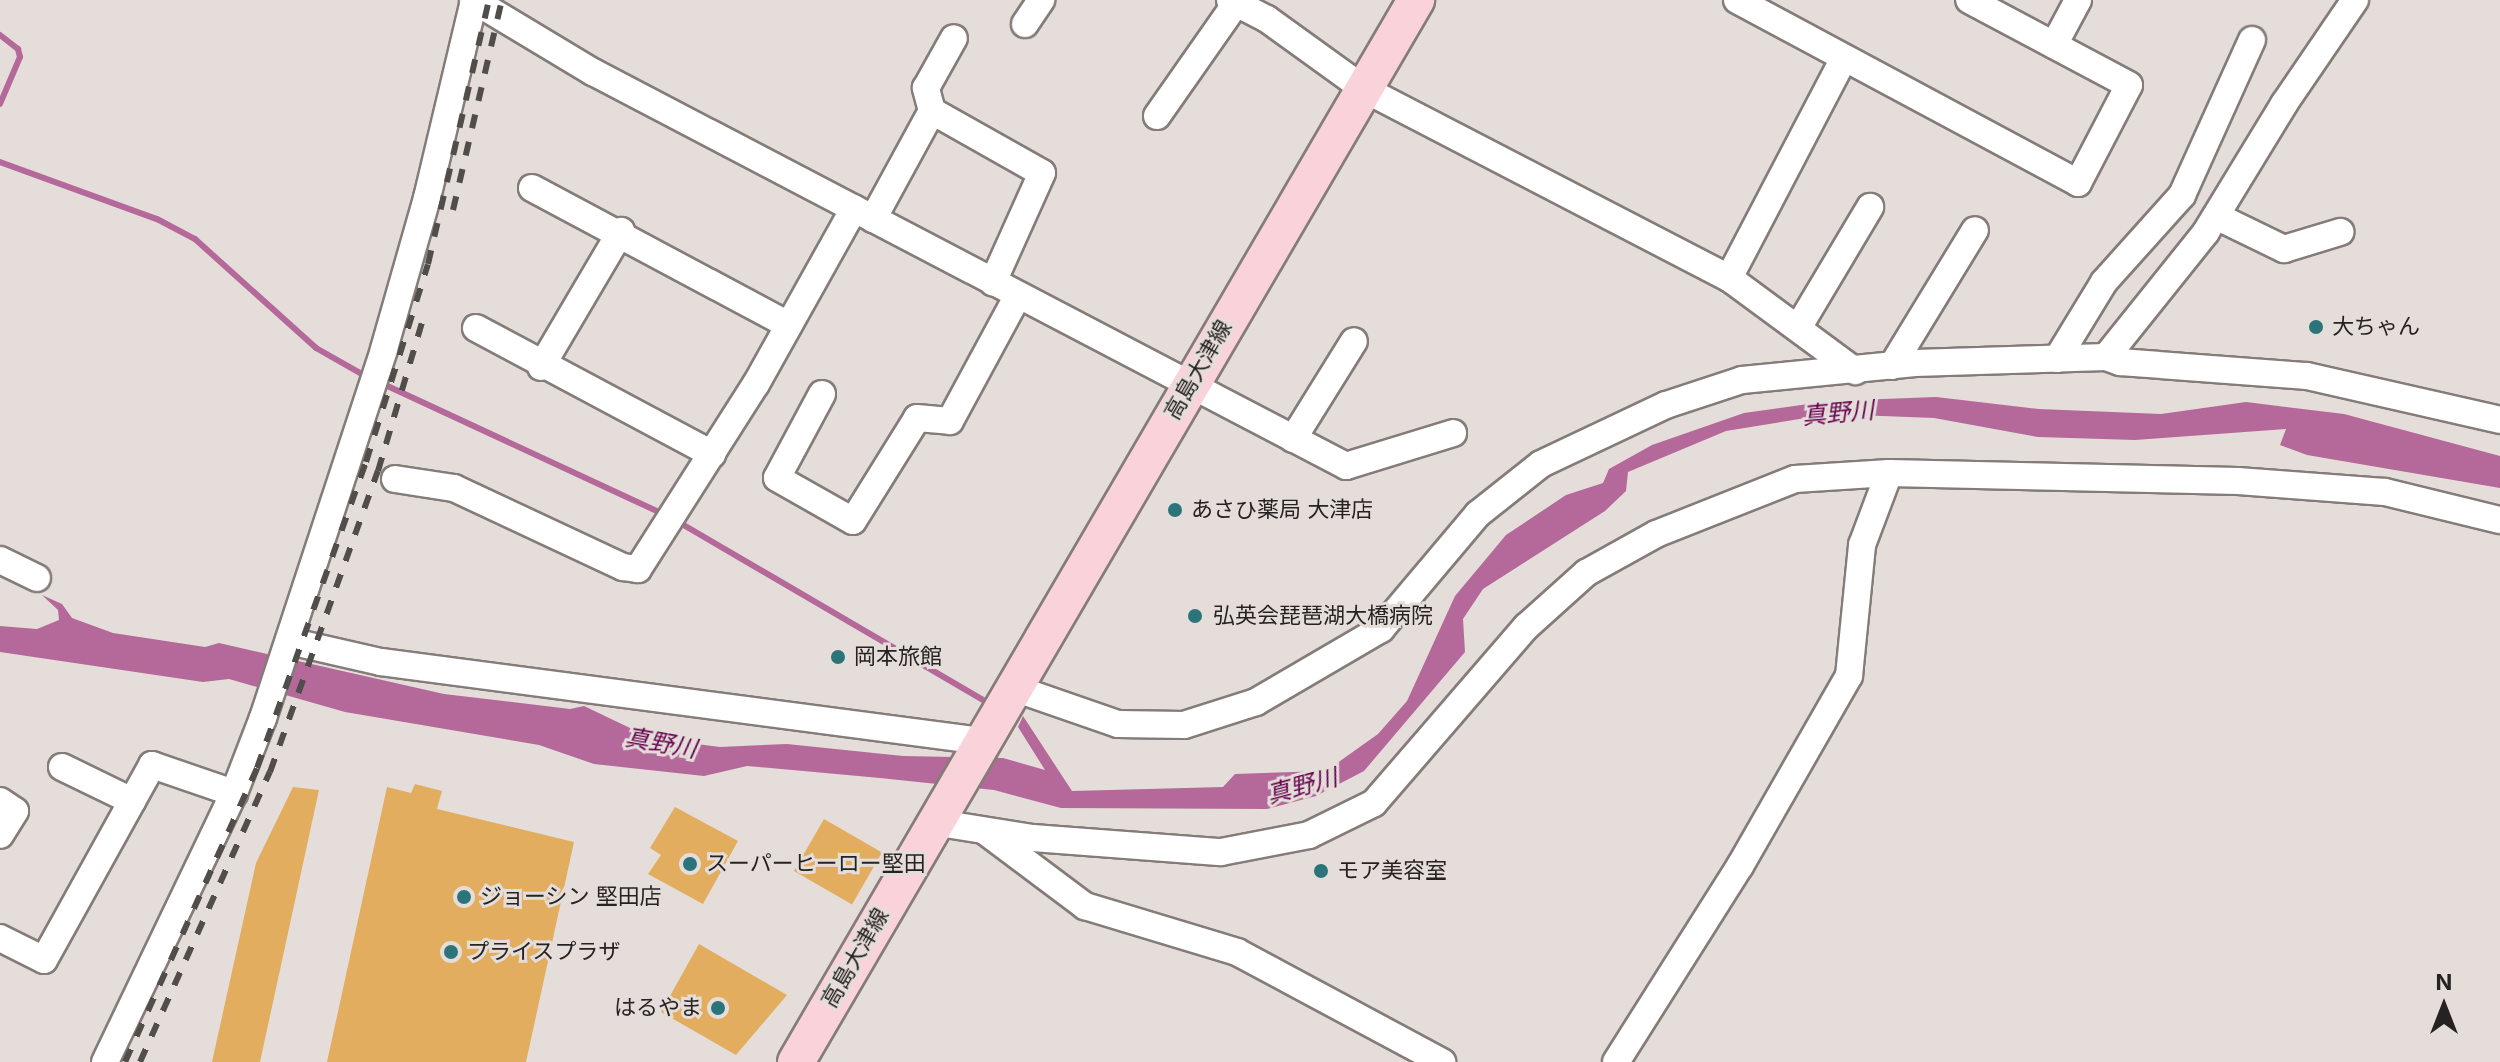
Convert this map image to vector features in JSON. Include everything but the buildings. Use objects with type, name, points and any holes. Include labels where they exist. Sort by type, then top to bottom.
[{"type":"main road","name":"高島大津線","points":[[796,1062],[1011,687],[1416,0]]},
{"type":"street","points":[[105,1062],[234,793],[263,718],[410,258],[474,0],[593,72],[1346,466],[1453,433]]},
{"type":"street","points":[[1025,24],[1041,0]]},
{"type":"street","points":[[1739,0],[2078,183],[2129,85],[1969,0]]},
{"type":"street","points":[[2054,45],[2078,0]]},
{"type":"street","points":[[2106,357],[2216,216],[2355,0]]},
{"type":"street","points":[[1157,116],[1233,1],[1364,89],[1729,278],[1855,371]]},
{"type":"street","points":[[954,38],[926,88],[932,111],[1042,173],[993,282]]},
{"type":"street","points":[[2057,359],[2104,282],[2182,195],[2252,40]]},
{"type":"street","points":[[1729,278],[1844,58]]},
{"type":"street","points":[[395,479],[454,488],[638,569],[712,454],[789,325],[932,111]]},
{"type":"street","points":[[532,188],[621,231],[789,325]]},
{"type":"street","points":[[1798,328],[1870,207]]},
{"type":"street","points":[[2216,216],[2284,249],[2340,232]]},
{"type":"street","points":[[1892,366],[1975,230]]},
{"type":"street","points":[[541,367],[621,231]]},
{"type":"street","points":[[822,394],[777,478],[853,521],[917,418],[950,421],[1018,295]]},
{"type":"street","points":[[476,328],[541,367],[712,454]]},
{"type":"street","points":[[1293,439],[1354,341]]},
{"type":"street","points":[[1011,687],[1118,724],[1184,725],[1256,702],[1381,629],[1478,514],[1541,464],[1666,405],[1742,380],[1892,366],[2106,357],[2120,362],[2307,376],[2500,420]]},
{"type":"street","points":[[936,817],[983,830],[1221,852],[1309,835],[1374,803],[1526,627],[1586,573],[1656,534],[1795,479],[1889,473],[2208,480],[2385,492],[2500,520]]},
{"type":"street","points":[[1616,1062],[1740,866],[1849,676],[1862,545],[1889,473]]},
{"type":"street","points":[[0,560],[37,578]]},
{"type":"street","points":[[287,646],[381,662],[981,741]]},
{"type":"street","points":[[0,938],[44,960],[152,765],[234,793]]},
{"type":"street","points":[[62,767],[132,801]]},
{"type":"street","points":[[0,801],[15,811],[0,835]]},
{"type":"street","points":[[983,830],[1085,906],[1237,952],[1442,1062]]},
{"type":"water","name":"真野川","points":[[1936,397],[2039,409],[2161,414],[2246,402],[2344,414],[2500,456],[2500,488],[2307,455],[2280,445],[2286,429],[2135,440],[2038,437],[1934,418],[1830,414],[1726,431],[1628,472],[1626,491],[1605,511],[1483,589],[1463,619],[1465,652],[1364,771],[1316,796],[1267,809],[1061,808],[994,790],[880,778],[747,766],[704,776],[594,764],[539,745],[345,712],[229,679],[203,682],[0,652],[0,626],[37,629],[59,620],[58,610],[42,595],[62,604],[72,618],[113,633],[205,647],[219,643],[444,694],[570,709],[584,706],[651,738],[720,747],[787,744],[903,756],[1003,758],[1045,770],[1018,727],[1023,716],[1072,791],[1223,787],[1235,774],[1326,771],[1378,734],[1407,701],[1455,596],[1506,535],[1566,495],[1603,483],[1609,469],[1652,445],[1744,413],[1830,401]]},
{"type":"waterway","points":[[0,35],[18,49],[20,57],[0,104]]},
{"type":"waterway","points":[[0,162],[157,219],[195,239],[316,348],[367,377]]},
{"type":"waterway","points":[[381,383],[665,515]]},
{"type":"waterway","points":[[675,520],[990,704]]},
{"type":"railway","points":[[125,1062],[257,768],[366,462],[428,264],[489,0]]},
{"type":"railway","points":[[453,210],[502,0]]},
{"type":"railway","points":[[140,1062],[270,772],[378,471],[422,322]]},
{"type":"place","name":"大ちゃん","points":[[2316,327]]},
{"type":"place","name":"あさひ薬局 大津店","points":[[1175,510]]},
{"type":"place","name":"弘英会琵琶湖大橋病院","points":[[1195,616]]},
{"type":"place","name":"岡本旅館","points":[[838,657]]},
{"type":"place","name":"スーパーヒーロー堅田","points":[[690,864]]},
{"type":"place","name":"モア美容室","points":[[1321,871]]},
{"type":"place","name":"ジョーシン 堅田店","points":[[464,897]]},
{"type":"place","name":"プライスプラザ","points":[[451,952]]},
{"type":"place","name":"はるやま","points":[[718,1008]]}]
